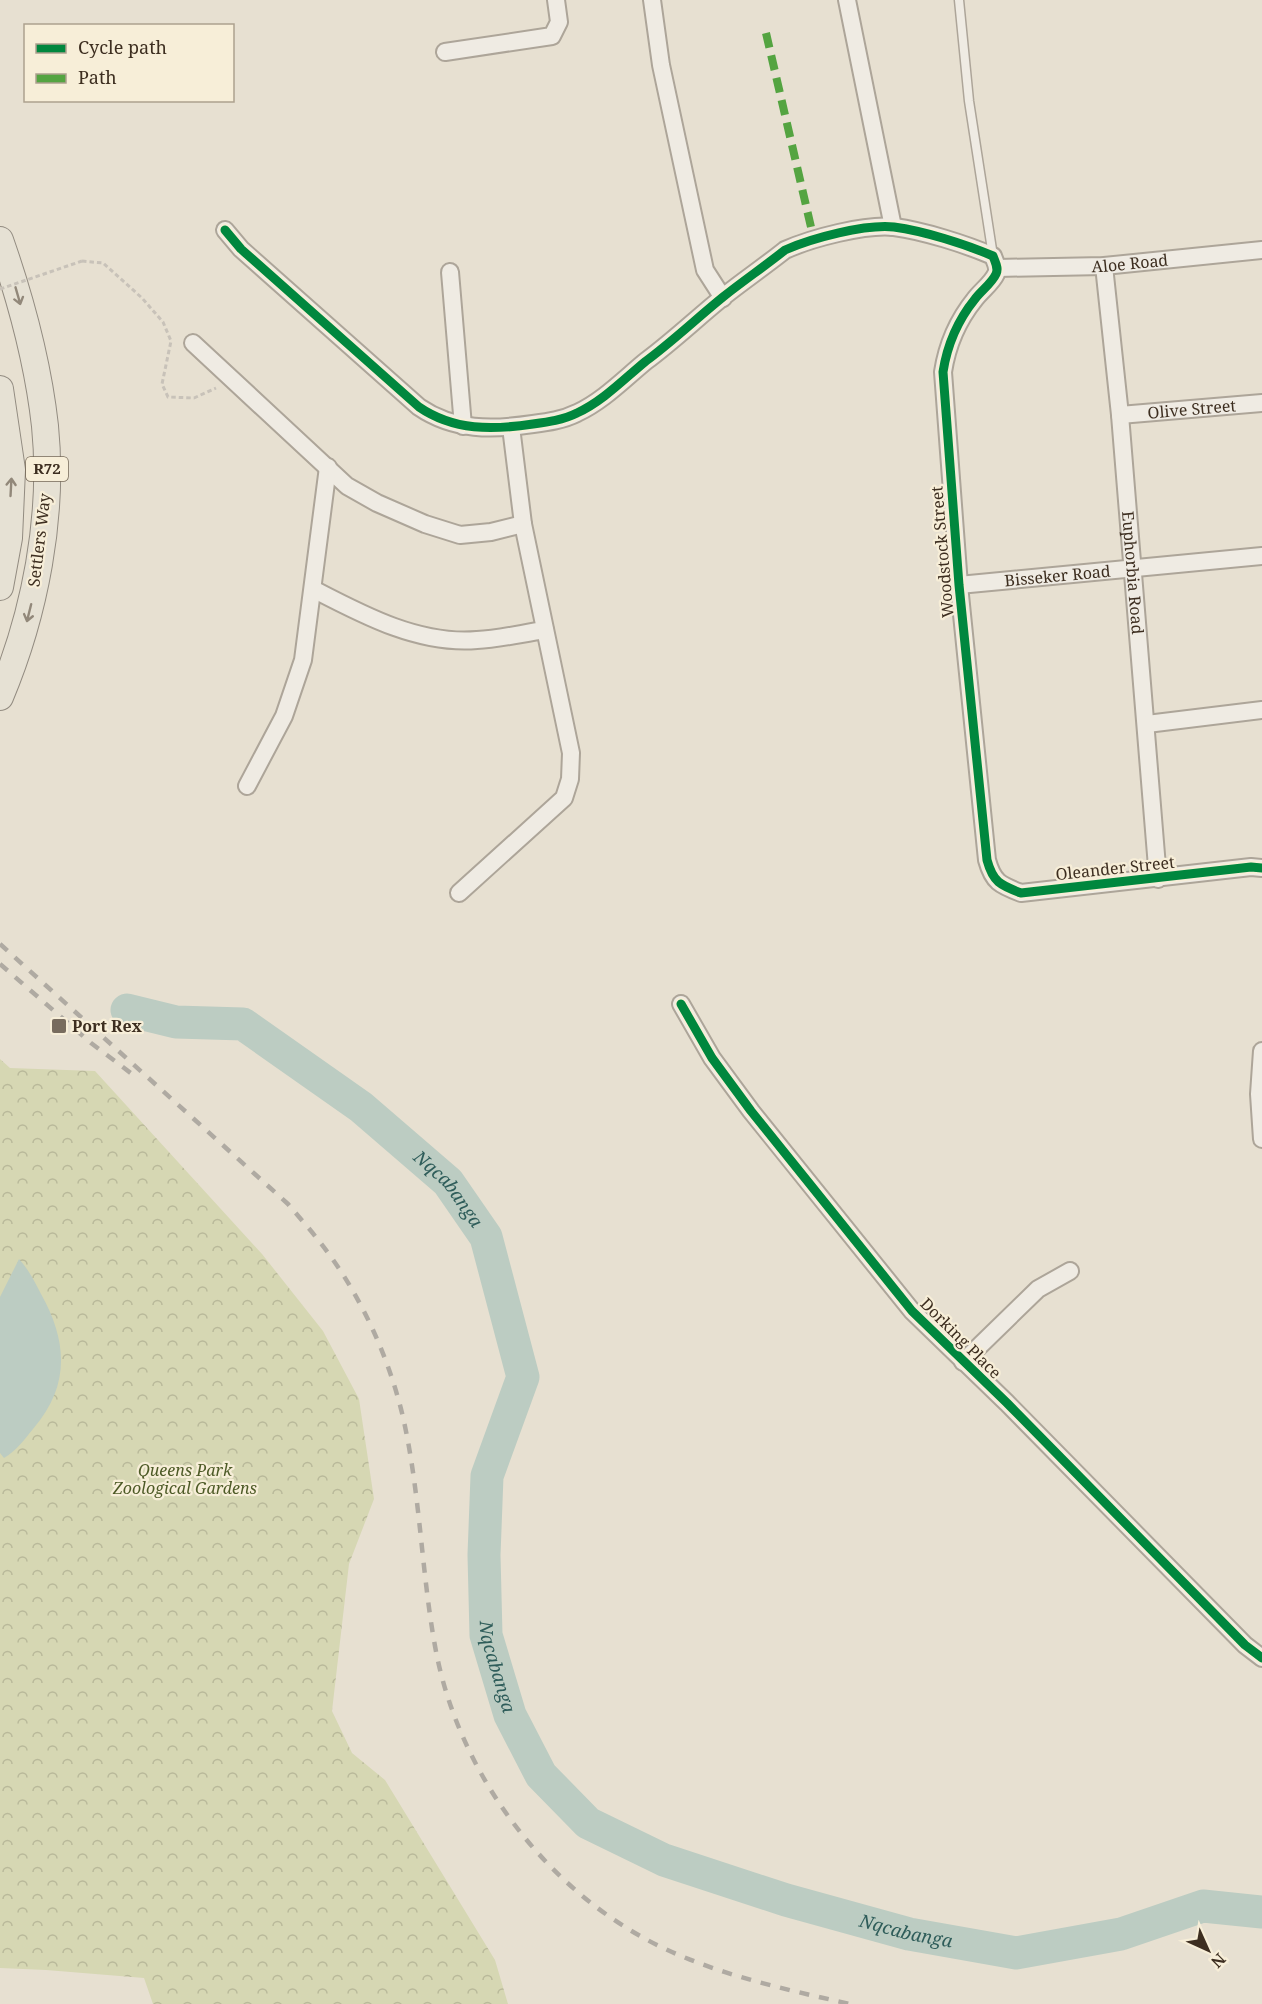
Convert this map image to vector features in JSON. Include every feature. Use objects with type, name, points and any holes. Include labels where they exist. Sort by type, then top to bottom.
[{"type":"main road","name":"Settlers Way","points":[[0,240],[28,332],[38,377],[45,426],[47,467],[38,569],[29,615],[0,697]]},
{"type":"main road","name":"Settlers Way","points":[[0,389],[12,470],[9,538],[0,587]]},
{"type":"street","points":[[445,52],[552,36],[559,22],[556,0]]},
{"type":"street","points":[[652,0],[661,65],[705,270],[723,298]]},
{"type":"street","points":[[847,0],[893,227]]},
{"type":"street","points":[[225,230],[258,265],[419,407],[430,414],[463,426],[480,428],[511,427],[563,419],[584,409],[785,250],[795,246],[837,234],[893,227],[963,244],[995,262]]},
{"type":"street","name":"Aloe Road","points":[[995,262],[1104,266],[1262,250]]},
{"type":"street","name":"Woodstock Street","points":[[987,860],[959,585],[943,372],[945,358],[957,328],[974,301],[996,275],[995,262]]},
{"type":"street","name":"Euphorbia Road","points":[[1104,266],[1120,415],[1158,879]]},
{"type":"street","points":[[450,272],[463,426]]},
{"type":"street","points":[[193,343],[347,486],[377,503],[425,524],[460,535],[491,532],[523,524]]},
{"type":"street","name":"Olive Street","points":[[1120,415],[1262,404]]},
{"type":"street","points":[[459,893],[564,798],[570,778],[571,753],[523,524],[511,427]]},
{"type":"street","points":[[247,786],[284,716],[303,660],[328,467]]},
{"type":"street","name":"Bisseker Road","points":[[959,585],[1262,556]]},
{"type":"street","points":[[313,589],[356,611],[405,630],[442,640],[477,640],[545,630]]},
{"type":"street","points":[[1146,724],[1262,710]]},
{"type":"street","name":"Oleander Street","points":[[987,860],[991,876],[1008,888],[1021,893],[1251,867],[1262,868]]},
{"type":"street","name":"Dorking Place","points":[[681,1004],[712,1058],[751,1111],[888,1284],[1245,1645],[1262,1659]]},
{"type":"street","points":[[1262,1051],[1258,1094],[1262,1139]]},
{"type":"street","name":"Dorking Place","points":[[963,1362],[1038,1289],[1070,1271]]},
{"type":"lane","points":[[959,0],[969,101],[995,262]]},
{"type":"path","points":[[0,289],[82,261],[103,263],[142,298],[163,322],[171,341],[162,384],[168,397],[194,398],[235,381]]},
{"type":"green space","name":"Queens Park Zoological Gardens","points":[[0,1059],[10,1068],[95,1071],[262,1254],[323,1331],[359,1399],[374,1499],[349,1564],[332,1711],[352,1753],[385,1780],[495,1960],[508,2004],[153,2004],[144,1978],[0,1968]]},
{"type":"shaded area","points":[[19,1259],[32,1276],[50,1312],[60,1346],[61,1363],[54,1397],[45,1413],[20,1445],[4,1458],[0,1453],[0,1297]]},
{"type":"waterway","name":"Nqcabanga","points":[[127,1010],[176,1022],[243,1024],[361,1107],[448,1182],[486,1237],[523,1377],[487,1476],[484,1555],[486,1635],[510,1715],[541,1775],[588,1823],[664,1860],[786,1900],[909,1934],[1016,1953],[1121,1934],[1203,1906],[1262,1912]]},
{"type":"railway","points":[[0,944],[288,1204],[319,1241],[346,1280],[370,1322],[388,1367],[402,1413],[413,1471],[430,1617],[446,1692],[463,1737],[485,1780],[512,1821],[542,1858],[577,1892],[616,1921],[657,1945],[727,1973],[850,2004]]},
{"type":"railway","points":[[0,964],[91,1043],[136,1077]]},
{"type":"marked path","points":[[766,33],[814,240]]},
{"type":"cycle path","points":[[225,230],[241,249],[419,407],[446,421],[489,428],[550,421],[587,408],[723,297],[785,250],[809,241],[854,230],[894,227],[944,239],[993,256],[997,272],[958,324],[950,343],[943,372],[959,585],[987,860],[992,873],[998,882],[1021,893],[1251,867],[1262,868]]},
{"type":"cycle path","points":[[681,1004],[712,1058],[751,1111],[912,1311],[1007,1403],[1245,1645],[1262,1658]]},
{"type":"place","name":"Port Rex","points":[[59,1026]]}]
